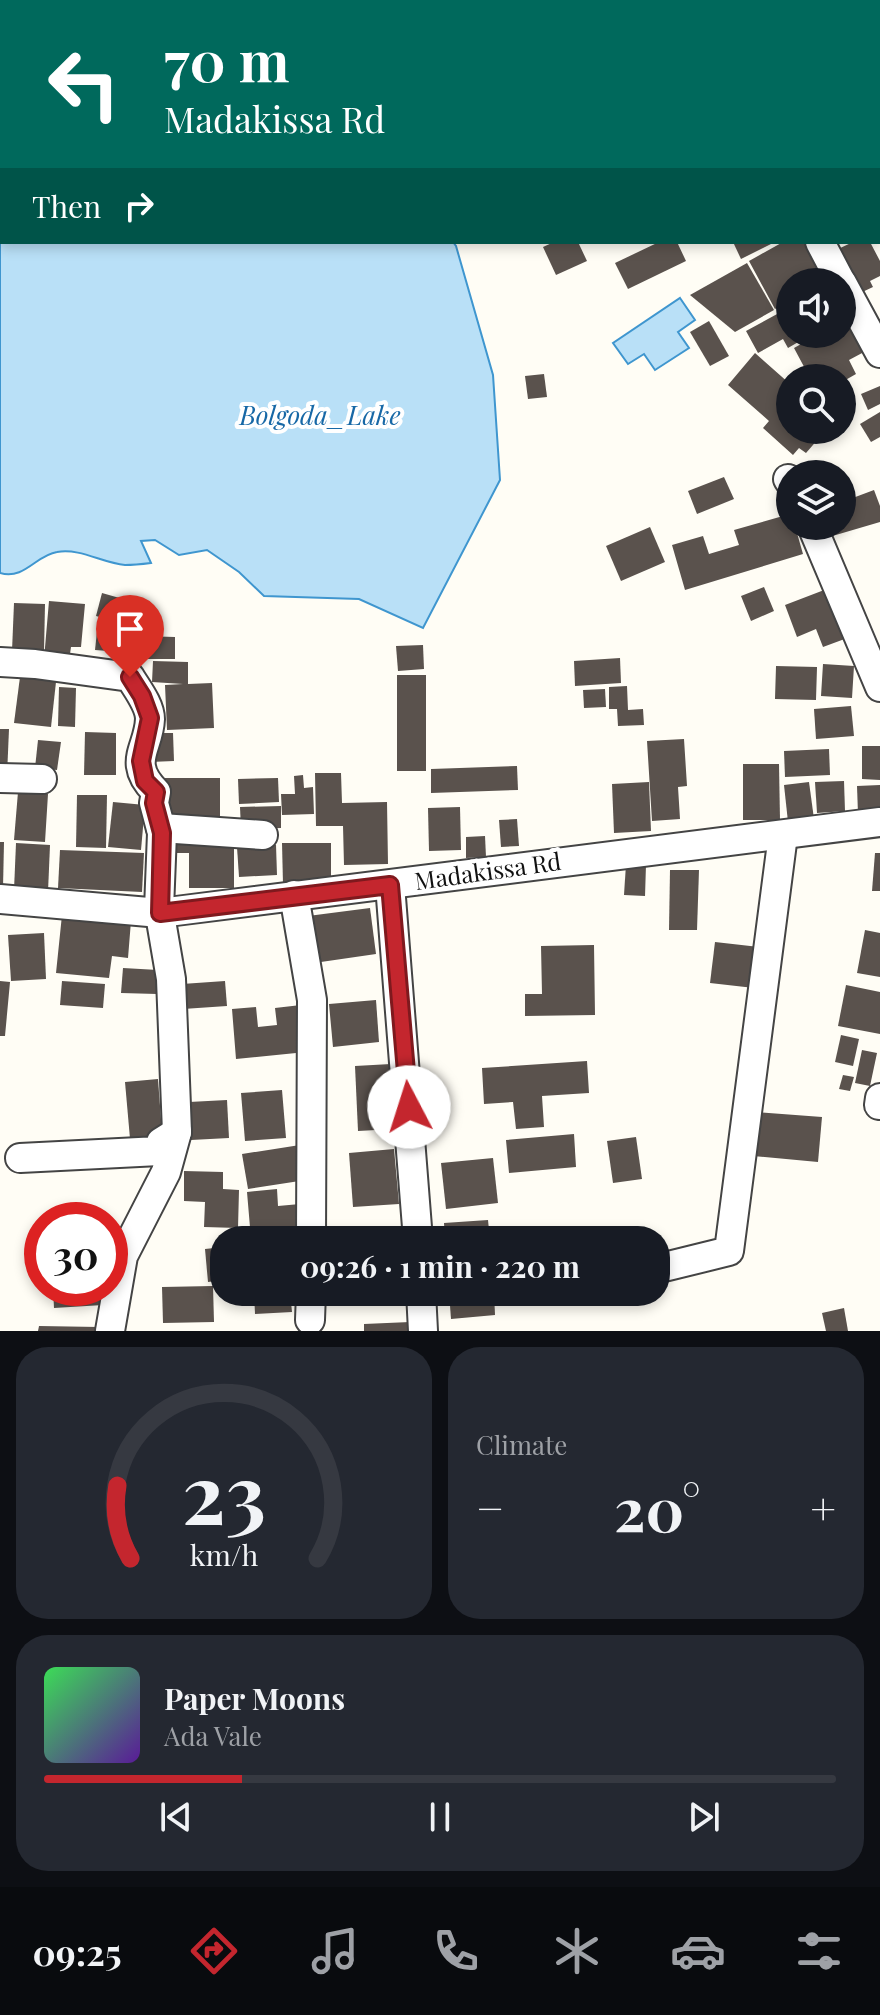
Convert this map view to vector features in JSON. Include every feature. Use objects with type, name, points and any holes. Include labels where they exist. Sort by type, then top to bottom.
[{"type":"street","points":[[821,244],[834,268]]},
{"type":"street","points":[[856,309],[880,353]]},
{"type":"street","points":[[818,540],[880,687]]},
{"type":"street","points":[[0,662],[130,677],[142,696],[150,718],[141,761],[145,781],[156,792],[154,803],[161,828],[160,913],[171,979],[177,1132],[166,1172],[123,1256],[110,1331]]},
{"type":"street","points":[[0,778],[42,779]]},
{"type":"street","name":"Madakissa Rd","points":[[0,899],[160,913],[880,822]]},
{"type":"street","points":[[161,828],[263,835]]},
{"type":"street","points":[[670,1266],[729,1251],[783,835]]},
{"type":"street","points":[[390,885],[417,1226]]},
{"type":"street","points":[[294,895],[312,1000],[311,1226]]},
{"type":"street","points":[[879,1105],[880,1098]]},
{"type":"street","points":[[20,1158],[159,1151],[161,1142],[177,1132]]},
{"type":"street","points":[[310,1306],[310,1320]]},
{"type":"street","points":[[422,1306],[423,1331]]},
{"type":"water","name":"Bolgoda_Lake","points":[[0,244],[456,246],[493,375],[500,480],[423,628],[359,599],[264,596],[239,572],[207,550],[179,555],[155,540],[141,541],[151,563],[125,565],[66,551],[50,554],[16,573],[0,573]]},
{"type":"water","points":[[680,298],[695,320],[678,332],[689,348],[655,370],[644,354],[628,364],[613,343]]},
{"type":"building","points":[[550,244],[579,244],[587,261],[556,275],[543,247]]},
{"type":"building","points":[[655,244],[678,244],[686,261],[628,289],[615,263]]},
{"type":"building","points":[[734,244],[771,244],[741,259]]},
{"type":"building","points":[[779,244],[805,244],[819,268],[776,268],[775,309],[749,261]]},
{"type":"building","points":[[849,244],[871,244],[880,261],[880,276],[870,281],[873,287],[858,294],[856,268],[845,268],[836,250]]},
{"type":"building","points":[[747,263],[774,310],[735,332],[690,295]]},
{"type":"building","points":[[776,315],[776,343],[758,353],[746,331]]},
{"type":"building","points":[[709,321],[729,356],[710,366],[690,332]]},
{"type":"building","points":[[856,336],[864,352],[849,360],[851,364],[803,364],[794,348],[856,348]]},
{"type":"building","points":[[755,353],[776,372],[776,440],[763,428],[769,421],[728,385]]},
{"type":"building","points":[[544,374],[547,397],[528,399],[525,376]]},
{"type":"building","points":[[880,386],[880,404],[868,410],[861,394]]},
{"type":"building","points":[[880,412],[880,437],[871,442],[860,424]]},
{"type":"building","points":[[781,444],[814,444],[806,453],[799,448],[793,455]]},
{"type":"building","points":[[724,477],[734,499],[697,514],[688,491]]},
{"type":"building","points":[[874,490],[880,506],[880,522],[856,529],[856,497]]},
{"type":"building","points":[[776,518],[776,540],[799,540],[803,554],[685,590],[672,545],[703,536],[709,554],[739,545],[734,530]]},
{"type":"building","points":[[650,527],[665,562],[621,581],[606,546]]},
{"type":"building","points":[[764,587],[774,611],[751,621],[741,596]]},
{"type":"building","points":[[832,587],[850,637],[823,647],[816,629],[797,637],[785,605]]},
{"type":"building","points":[[102,593],[123,599],[117,622],[96,616]]},
{"type":"building","points":[[49,601],[85,604],[81,647],[71,647],[69,661],[44,659]]},
{"type":"building","points":[[14,603],[45,604],[44,652],[12,651]]},
{"type":"building","points":[[98,622],[124,624],[122,652],[95,650]]},
{"type":"building","points":[[142,636],[175,637],[175,659],[142,659]]},
{"type":"building","points":[[423,645],[424,669],[398,671],[396,646]]},
{"type":"building","points":[[620,658],[621,683],[575,686],[574,661]]},
{"type":"building","points":[[153,661],[188,662],[188,684],[212,683],[214,728],[167,730],[165,685],[183,684],[152,682]]},
{"type":"building","points":[[823,664],[854,666],[852,698],[821,696]]},
{"type":"building","points":[[776,666],[817,667],[816,700],[775,699]]},
{"type":"building","points":[[397,675],[426,675],[426,771],[397,771]]},
{"type":"building","points":[[20,677],[56,682],[51,727],[14,723]]},
{"type":"building","points":[[627,686],[628,710],[643,709],[644,725],[618,726],[617,709],[609,709],[609,687]]},
{"type":"building","points":[[59,687],[76,688],[75,727],[58,726]]},
{"type":"building","points":[[605,689],[606,707],[584,708],[583,690]]},
{"type":"building","points":[[851,706],[854,736],[816,739],[814,709]]},
{"type":"building","points":[[0,729],[9,729],[7,776],[0,776]]},
{"type":"building","points":[[85,732],[116,733],[116,775],[84,775]]},
{"type":"building","points":[[149,733],[173,733],[174,761],[150,762]]},
{"type":"building","points":[[684,739],[687,786],[678,787],[680,819],[652,821],[647,741]]},
{"type":"building","points":[[38,740],[61,742],[57,770],[35,768]]},
{"type":"building","points":[[862,746],[880,746],[880,780],[862,779]]},
{"type":"building","points":[[829,749],[830,775],[785,777],[784,751]]},
{"type":"building","points":[[743,764],[779,764],[780,820],[743,820]]},
{"type":"building","points":[[517,766],[518,790],[431,793],[431,769]]},
{"type":"building","points":[[315,773],[341,773],[342,803],[387,802],[388,864],[344,865],[343,826],[316,826]]},
{"type":"building","points":[[303,775],[304,788],[313,787],[314,814],[282,815],[281,794],[295,794],[294,776]]},
{"type":"building","points":[[164,778],[220,778],[220,822],[164,822]]},
{"type":"building","points":[[278,778],[279,802],[239,804],[238,779]]},
{"type":"building","points":[[844,781],[845,811],[817,813],[815,782]]},
{"type":"building","points":[[649,782],[651,831],[614,833],[612,784]]},
{"type":"building","points":[[809,782],[814,819],[788,822],[784,785]]},
{"type":"building","points":[[880,785],[880,813],[858,814],[857,786]]},
{"type":"building","points":[[18,792],[48,794],[45,842],[14,840]]},
{"type":"building","points":[[77,795],[107,795],[106,848],[76,847]]},
{"type":"building","points":[[113,802],[145,805],[141,850],[108,847]]},
{"type":"building","points":[[281,806],[281,828],[241,829],[240,807]]},
{"type":"building","points":[[460,807],[461,850],[429,851],[428,808]]},
{"type":"building","points":[[517,819],[519,846],[501,847],[499,820]]},
{"type":"building","points":[[234,836],[234,888],[189,888],[189,853],[166,853],[166,837]]},
{"type":"building","points":[[485,836],[486,857],[466,858],[466,837]]},
{"type":"building","points":[[0,842],[4,842],[3,888],[0,888]]},
{"type":"building","points":[[16,843],[50,845],[48,892],[14,890]]},
{"type":"building","points":[[282,843],[331,843],[331,884],[283,884]]},
{"type":"building","points":[[276,845],[277,875],[239,877],[237,847]]},
{"type":"building","points":[[60,850],[144,853],[142,892],[58,888]]},
{"type":"building","points":[[875,853],[880,853],[880,891],[872,891]]},
{"type":"building","points":[[626,864],[646,865],[645,896],[624,895]]},
{"type":"building","points":[[670,870],[699,870],[697,930],[669,930]]},
{"type":"building","points":[[370,908],[376,954],[314,963],[308,916]]},
{"type":"building","points":[[62,915],[131,921],[128,958],[112,956],[109,978],[56,973]]},
{"type":"building","points":[[865,930],[880,933],[880,977],[857,973]]},
{"type":"building","points":[[44,933],[46,979],[11,981],[8,935]]},
{"type":"building","points":[[715,942],[759,947],[754,988],[710,983]]},
{"type":"building","points":[[594,945],[595,1015],[525,1016],[525,994],[542,994],[541,946]]},
{"type":"building","points":[[123,968],[158,970],[157,994],[121,993]]},
{"type":"building","points":[[0,981],[10,982],[5,1036],[0,1036]]},
{"type":"building","points":[[62,981],[105,984],[103,1008],[60,1005]]},
{"type":"building","points":[[225,981],[227,1006],[183,1009],[182,984]]},
{"type":"building","points":[[846,985],[880,992],[880,1034],[838,1026]]},
{"type":"building","points":[[376,1000],[379,1042],[333,1047],[329,1004]]},
{"type":"building","points":[[301,1005],[306,1052],[236,1059],[232,1009],[256,1007],[258,1027],[277,1025],[275,1008]]},
{"type":"building","points":[[841,1035],[859,1039],[853,1066],[835,1062]]},
{"type":"building","points":[[862,1050],[877,1053],[870,1086],[855,1083]]},
{"type":"building","points":[[587,1061],[589,1093],[542,1096],[544,1127],[516,1129],[513,1102],[484,1104],[482,1068]]},
{"type":"building","points":[[391,1064],[394,1129],[358,1131],[355,1066]]},
{"type":"building","points":[[843,1075],[854,1077],[850,1091],[839,1089]]},
{"type":"building","points":[[158,1079],[162,1133],[131,1150],[125,1082]]},
{"type":"building","points":[[282,1090],[286,1138],[245,1141],[241,1093]]},
{"type":"building","points":[[227,1100],[229,1138],[191,1140],[189,1102]]},
{"type":"building","points":[[756,1112],[822,1117],[818,1162],[753,1156]]},
{"type":"building","points":[[574,1134],[576,1167],[509,1173],[506,1140]]},
{"type":"building","points":[[636,1137],[642,1179],[613,1183],[607,1141]]},
{"type":"building","points":[[300,1145],[306,1180],[248,1189],[242,1154]]},
{"type":"building","points":[[394,1149],[399,1204],[353,1207],[349,1153]]},
{"type":"building","points":[[493,1158],[498,1203],[446,1209],[441,1163]]},
{"type":"building","points":[[184,1171],[223,1172],[223,1189],[239,1190],[238,1226],[204,1227],[205,1202],[184,1201]]},
{"type":"building","points":[[277,1189],[278,1206],[300,1204],[301,1226],[250,1226],[247,1192]]},
{"type":"building","points":[[488,1220],[489,1226],[444,1226],[444,1223]]},
{"type":"building","points":[[210,1248],[208,1282],[205,1249]]},
{"type":"building","points":[[210,1286],[214,1322],[163,1323],[162,1287]]},
{"type":"building","points":[[255,1306],[291,1306],[292,1312],[255,1314]]},
{"type":"building","points":[[450,1306],[495,1306],[495,1315],[451,1319]]},
{"type":"building","points":[[844,1308],[848,1331],[826,1331],[822,1313]]},
{"type":"building","points":[[410,1322],[410,1331],[364,1331],[364,1324]]},
{"type":"building","points":[[39,1326],[99,1327],[99,1331],[38,1331]]},
{"type":"route","points":[[130,677],[142,696],[150,718],[141,761],[145,781],[156,792],[154,803],[162,833],[160,913],[390,885],[409,1107]]}]
